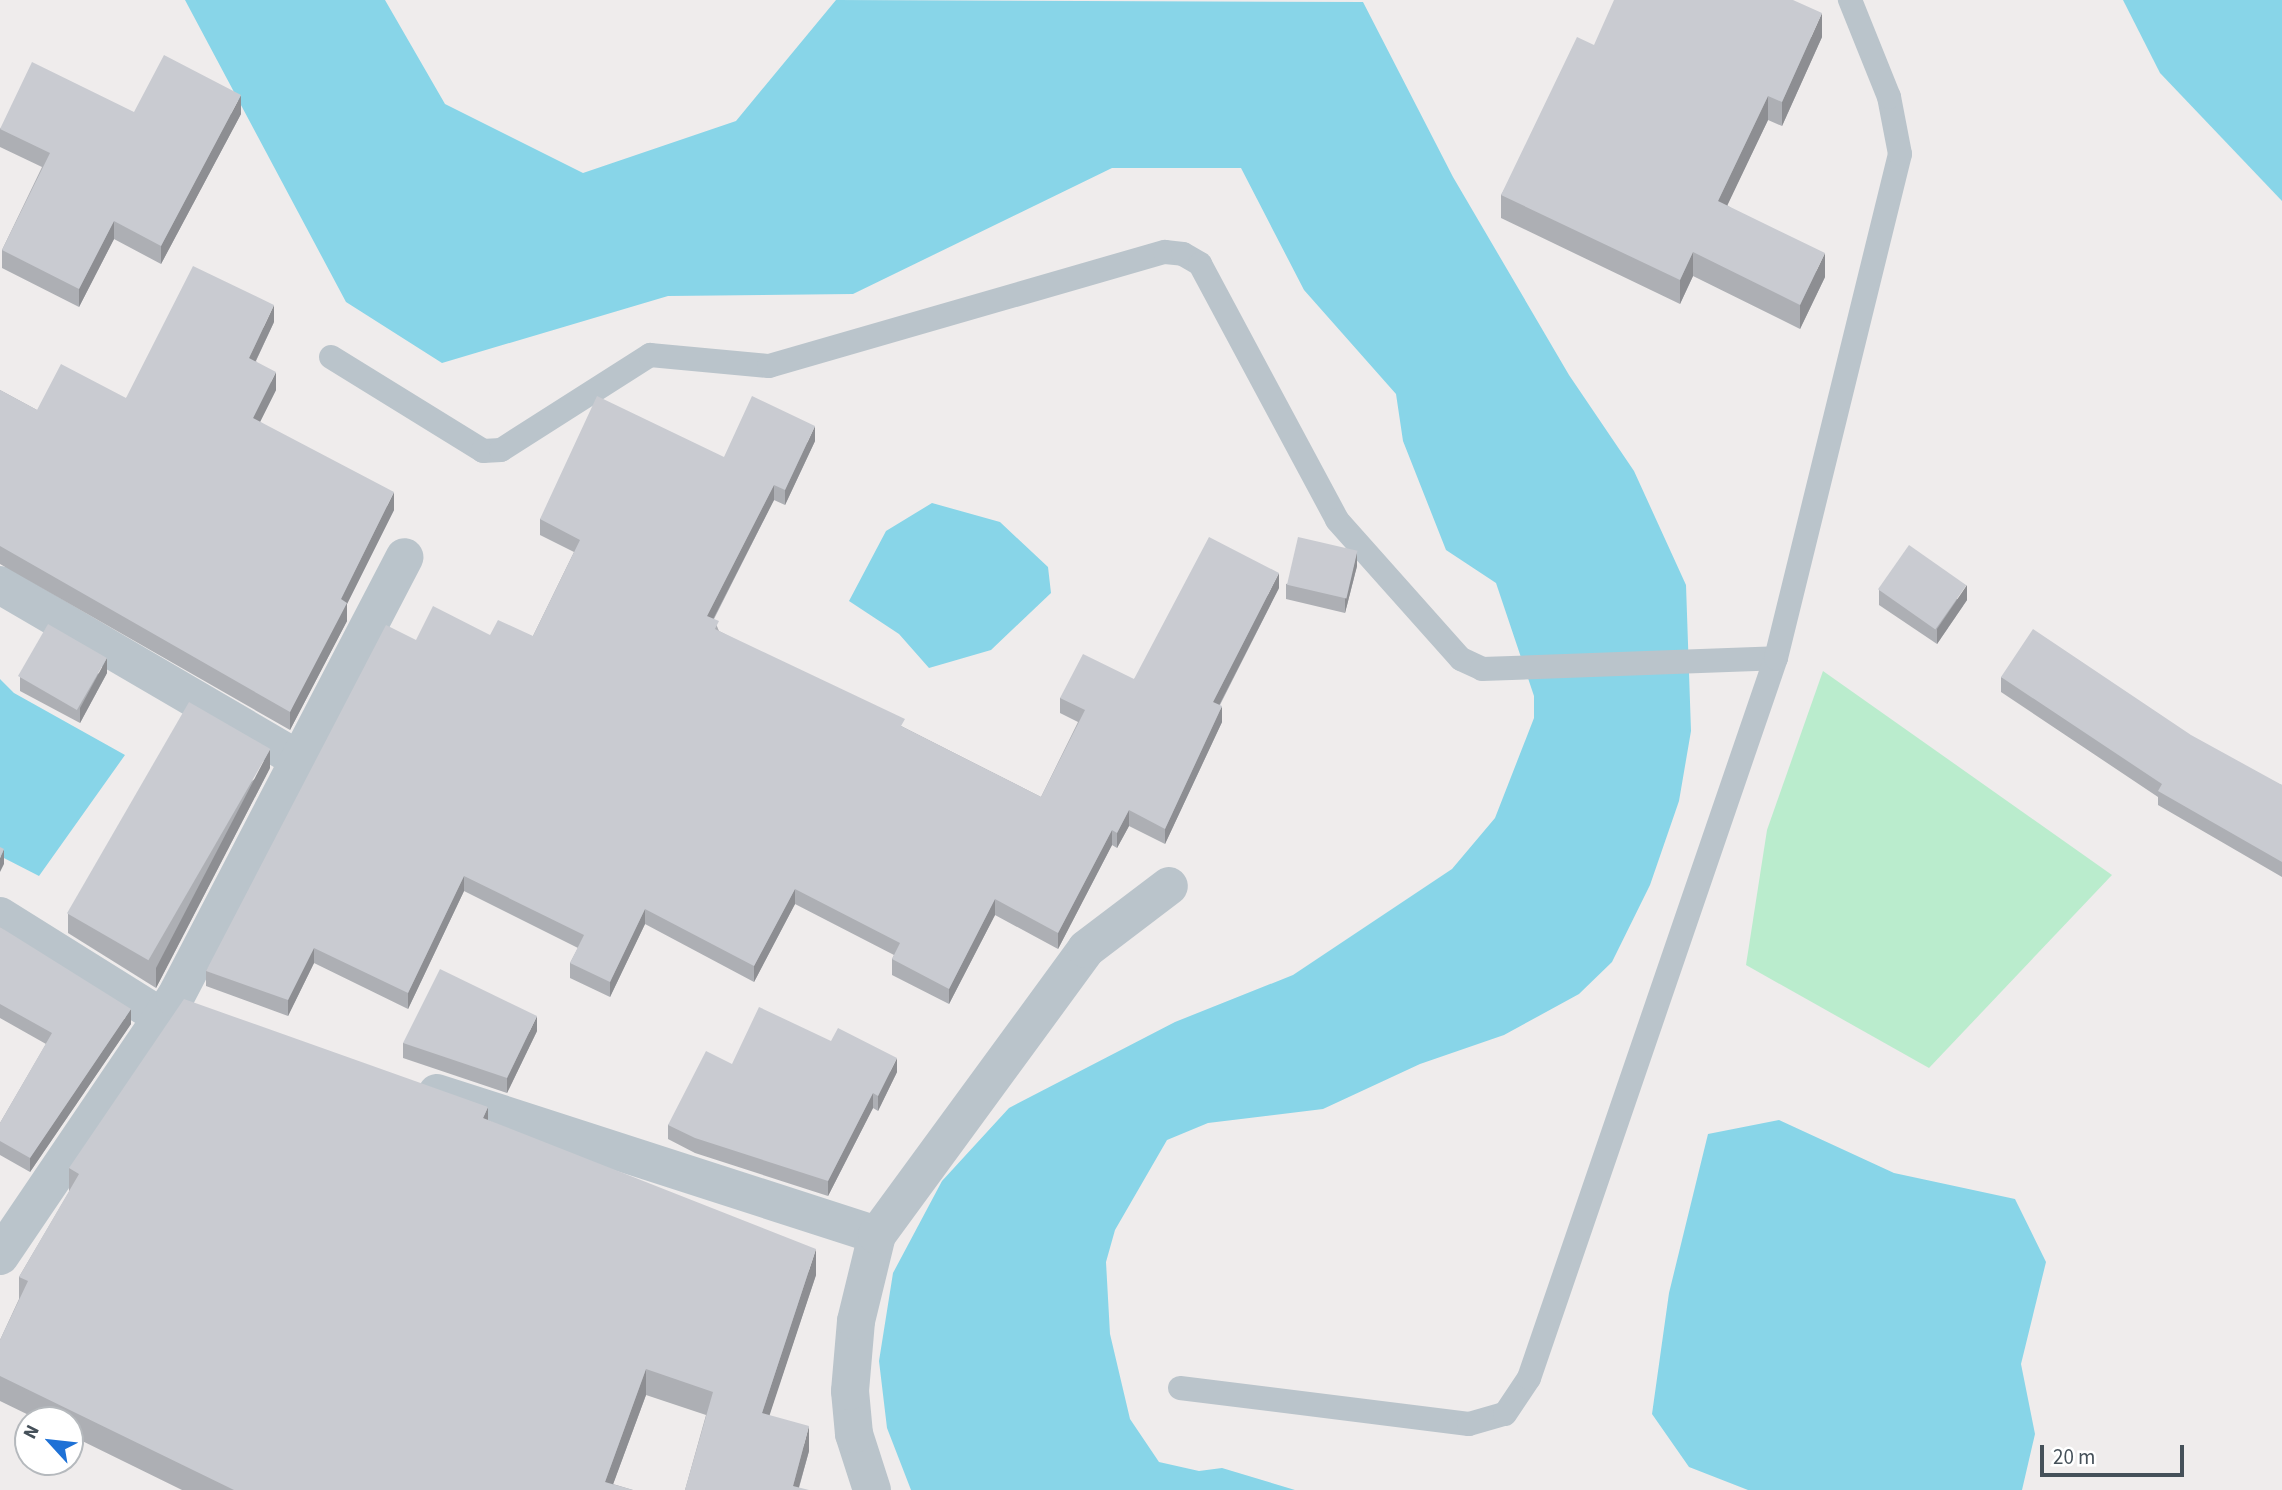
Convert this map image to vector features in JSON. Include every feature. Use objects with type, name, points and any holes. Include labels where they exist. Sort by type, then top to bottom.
[{"type":"street","points":[[0,1256],[169,1008],[405,557]]},
{"type":"street","points":[[0,585],[299,760]]},
{"type":"street","points":[[872,1490],[854,1434],[850,1391],[856,1321],[877,1235],[1086,949],[1169,886]]},
{"type":"street","points":[[0,916],[169,1008],[214,1012]]},
{"type":"street","points":[[408,1083],[877,1235]]},
{"type":"lane","points":[[1180,1388],[1469,1424],[1505,1414],[1529,1378],[1776,658],[1900,154],[1889,97],[1850,0]]},
{"type":"lane","points":[[331,357],[483,451],[502,450],[650,355],[769,366],[1165,252],[1183,254],[1200,264],[1337,520],[1461,659],[1482,669],[1776,658]]},
{"type":"green space","points":[[1823,671],[2112,875],[1929,1068],[1746,965],[1767,830]]},
{"type":"water","points":[[185,0],[385,0],[445,104],[583,173],[736,121],[836,0],[1363,2],[1453,177],[1569,375],[1634,471],[1686,585],[1691,731],[1679,801],[1650,885],[1612,962],[1579,994],[1504,1035],[1420,1064],[1323,1109],[1208,1123],[1167,1140],[1115,1230],[1106,1262],[1110,1334],[1130,1419],[1159,1462],[1199,1471],[1222,1468],[1295,1490],[911,1490],[887,1428],[879,1361],[893,1273],[942,1181],[1009,1108],[1175,1022],[1293,975],[1452,869],[1495,818],[1534,718],[1534,696],[1496,583],[1446,550],[1403,441],[1396,394],[1304,290],[1241,168],[1112,168],[853,294],[668,296],[442,363],[346,302]]},
{"type":"water","points":[[2123,0],[2282,0],[2282,201],[2160,73]]},
{"type":"water","points":[[932,503],[1000,522],[1048,567],[1051,593],[991,650],[929,668],[899,634],[849,601],[886,531]]},
{"type":"water","points":[[0,679],[14,693],[125,755],[39,876],[0,856]]},
{"type":"water","points":[[1779,1120],[1894,1173],[2015,1199],[2046,1262],[2021,1364],[2035,1434],[2022,1490],[1748,1490],[1689,1467],[1652,1414],[1669,1293],[1708,1134]]},
{"type":"building","points":[[1614,0],[1793,0],[1822,13],[1782,102],[1768,96],[1718,201],[1825,253],[1800,305],[1693,252],[1680,280],[1501,195],[1577,37],[1594,45]]},
{"type":"building","points":[[164,55],[241,95],[161,246],[114,221],[79,289],[2,250],[50,153],[0,129],[32,62],[134,112]]},
{"type":"building","points":[[193,266],[274,305],[249,358],[276,372],[253,418],[394,492],[341,599],[347,603],[290,712],[0,546],[0,390],[37,410],[61,364],[126,398]]},
{"type":"building","points":[[597,396],[724,457],[752,396],[815,426],[785,490],[774,485],[707,616],[719,621],[715,629],[905,719],[901,726],[1041,797],[1085,710],[1060,698],[1083,654],[1134,679],[1209,537],[1279,573],[1213,702],[1222,706],[1165,829],[1129,810],[1117,833],[1112,830],[1058,933],[995,899],[949,989],[892,959],[900,943],[795,889],[754,966],[645,909],[610,982],[570,963],[584,935],[464,876],[408,993],[314,948],[288,1000],[206,971],[386,625],[416,640],[433,606],[490,635],[498,620],[533,636],[580,540],[540,519]]},
{"type":"building","points":[[1298,537],[1357,551],[1346,598],[1287,585]]},
{"type":"building","points":[[1909,545],[1966,585],[1935,629],[1878,589]]},
{"type":"building","points":[[48,624],[107,658],[77,710],[18,676]]},
{"type":"building","points":[[2033,629],[2191,735],[2282,785],[2282,862],[2158,791],[2162,784],[2001,677]]},
{"type":"building","points":[[189,702],[270,749],[148,960],[67,913]]},
{"type":"building","points":[[0,927],[131,1009],[30,1158],[0,1141],[0,1123],[52,1033],[0,1004]]},
{"type":"building","points":[[440,969],[537,1016],[507,1078],[403,1043]]},
{"type":"building","points":[[184,999],[488,1107],[483,1118],[816,1249],[762,1413],[809,1426],[793,1486],[809,1490],[685,1490],[713,1392],[646,1369],[605,1482],[633,1490],[234,1490],[84,1417],[84,1406],[62,1406],[0,1376],[0,1340],[28,1281],[19,1277],[79,1174],[69,1168]]},
{"type":"building","points":[[759,1007],[831,1041],[838,1028],[897,1058],[878,1096],[873,1093],[828,1181],[695,1138],[668,1125],[706,1051],[732,1064]]}]
